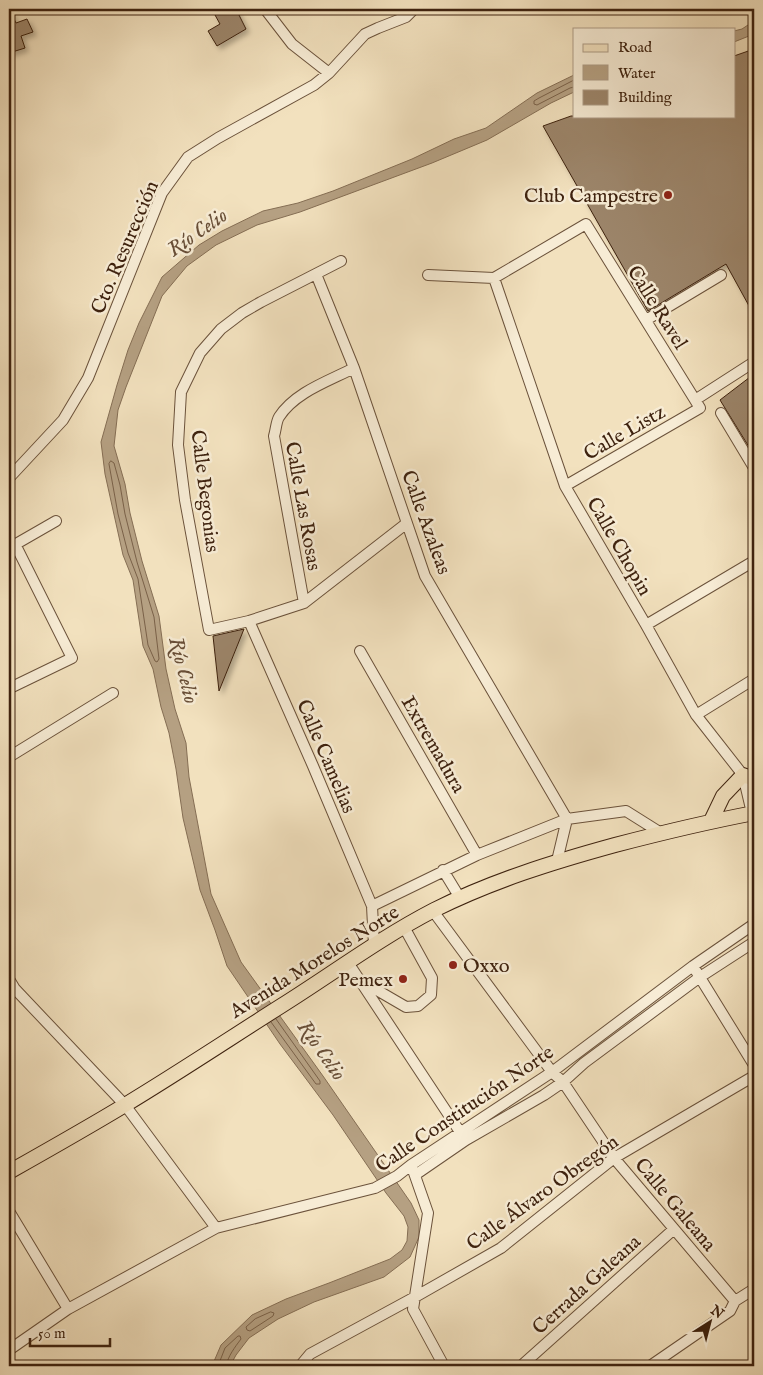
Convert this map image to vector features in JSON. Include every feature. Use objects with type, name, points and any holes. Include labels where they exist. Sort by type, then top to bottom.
[{"type":"main road","points":[[711,821],[723,796],[749,777]]},
{"type":"main road","name":"Avenida Morelos Norte","points":[[9,1172],[125,1105],[347,962],[433,911],[460,898],[557,861],[711,821],[753,813]]},
{"type":"street","points":[[264,9],[292,44],[329,74]]},
{"type":"street","name":"Cto. Resurección","points":[[9,478],[63,420],[88,378],[162,193],[188,157],[218,138],[314,85],[329,74],[365,34],[406,17],[414,9]]},
{"type":"street","name":"Calle Ravel","points":[[494,278],[586,224],[697,404]]},
{"type":"street","name":"Calle Begonias","points":[[249,621],[209,630],[185,500],[178,444],[181,392],[200,353],[221,329],[242,313],[261,302],[341,261]]},
{"type":"street","name":"Calle Azaleas","points":[[316,274],[354,368],[425,576],[567,819]]},
{"type":"street","points":[[646,320],[721,274]]},
{"type":"street","points":[[428,275],[494,278]]},
{"type":"street","name":"Calle Chopin","points":[[494,278],[565,486],[696,714],[749,777],[753,813]]},
{"type":"street","name":"Calle Listz","points":[[565,486],[697,404],[754,362]]},
{"type":"street","name":"Calle Las Rosas","points":[[304,603],[274,436],[278,419],[299,396],[354,368]]},
{"type":"street","points":[[721,413],[754,468]]},
{"type":"street","points":[[10,686],[72,658],[12,546],[56,522]]},
{"type":"street","points":[[249,621],[304,603],[407,523]]},
{"type":"street","points":[[646,625],[753,565]]},
{"type":"street","name":"Calle Camelias","points":[[249,621],[372,906],[374,945]]},
{"type":"street","name":"Extremadura","points":[[360,651],[477,854]]},
{"type":"street","points":[[696,714],[754,678]]},
{"type":"street","points":[[9,757],[114,693]]},
{"type":"street","points":[[749,777],[754,786]]},
{"type":"street","name":"Avenida Morelos Norte","points":[[372,906],[477,854],[567,819],[626,811],[662,833]]},
{"type":"street","points":[[557,861],[567,819]]},
{"type":"street","points":[[443,870],[460,898]]},
{"type":"street","name":"Calle Galeana","points":[[433,911],[552,1072],[563,1082],[614,1158],[736,1301]]},
{"type":"street","name":"Calle Constitución Norte","points":[[9,1350],[68,1309],[216,1228],[375,1188],[413,1170],[463,1137],[693,966],[754,924]]},
{"type":"street","points":[[360,980],[406,1008],[418,1006],[431,995],[432,978],[404,927]]},
{"type":"street","name":"Calle Constitución Norte","points":[[463,1137],[544,1095],[700,977],[754,942]]},
{"type":"street","points":[[347,962],[463,1137]]},
{"type":"street","points":[[693,966],[754,1065]]},
{"type":"street","points":[[9,979],[12,991],[125,1105],[216,1228]]},
{"type":"street","name":"Calle Álvaro Obregón","points":[[300,1366],[310,1354],[501,1248],[614,1158],[754,1076]]},
{"type":"street","points":[[413,1170],[428,1213],[413,1309],[444,1366]]},
{"type":"street","points":[[9,1211],[68,1309]]},
{"type":"street","name":"Cerrada Galeana","points":[[521,1366],[674,1229]]},
{"type":"street","points":[[650,1366],[730,1311],[736,1301],[754,1289]]},
{"type":"water","points":[[754,21],[754,34],[736,41],[736,30]]},
{"type":"water","points":[[573,75],[573,92],[487,140],[432,163],[300,212],[257,225],[216,245],[187,266],[162,296],[118,410],[114,446],[125,484],[142,561],[159,616],[166,669],[175,709],[186,743],[189,777],[211,894],[241,962],[411,1203],[419,1220],[419,1237],[410,1257],[384,1277],[314,1302],[278,1319],[249,1338],[230,1366],[212,1366],[221,1345],[252,1315],[286,1299],[390,1259],[402,1250],[407,1241],[408,1227],[404,1216],[280,1044],[227,966],[200,890],[183,818],[169,733],[153,669],[143,646],[133,580],[123,555],[105,474],[101,442],[128,350],[139,323],[162,277],[199,245],[222,231],[263,211],[298,203],[333,191],[412,159],[454,139],[486,128],[537,93]]},
{"type":"building","points":[[9,9],[16,23],[27,19],[33,32],[21,36],[25,48],[9,53]]},
{"type":"building","points":[[228,9],[236,9],[246,29],[217,46],[208,31],[220,24],[215,15]]},
{"type":"building","name":"Club Campestre","points":[[754,49],[754,315],[726,264],[648,311],[543,126],[571,116],[573,118],[736,118],[736,55]]},
{"type":"building","points":[[754,374],[754,455],[720,400]]},
{"type":"building","points":[[244,629],[219,691],[213,636]]},
{"type":"place","name":"Club Campestre","points":[[668,195]]},
{"type":"place","name":"Oxxo","points":[[453,965]]},
{"type":"place","name":"Pemex","points":[[403,979]]},
{"type":"water label","name":"Río Celio","points":[[197,232]]},
{"type":"water label","name":"Río Celio","points":[[184,670]]},
{"type":"water label","name":"Río Celio","points":[[322,1050]]}]
